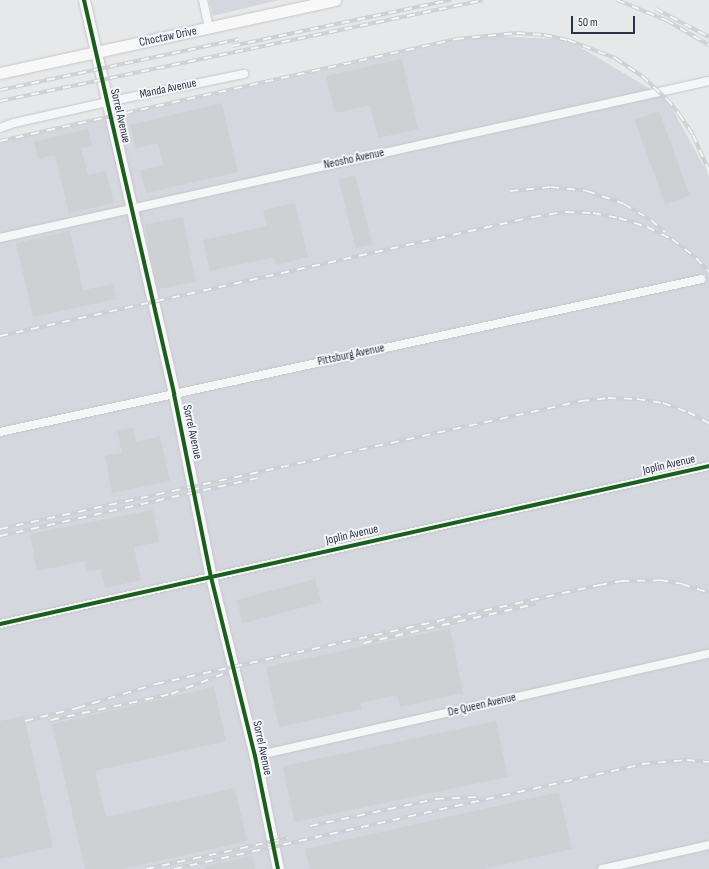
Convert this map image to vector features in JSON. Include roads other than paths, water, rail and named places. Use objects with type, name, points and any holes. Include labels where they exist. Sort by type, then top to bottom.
[{"type":"street","name":"Sorrel Avenue","points":[[84,0],[130,208],[174,394],[212,577],[255,756],[278,869]]},
{"type":"street","points":[[203,0],[209,28]]},
{"type":"street","name":"Choctaw Drive","points":[[0,73],[209,28],[320,2],[335,0]]},
{"type":"street","name":"Manda Avenue","points":[[0,128],[14,123],[107,102],[244,74]]},
{"type":"street","name":"Neosho Avenue","points":[[0,238],[709,81]]},
{"type":"street","name":"Pittsburg Avenue","points":[[0,432],[702,279]]},
{"type":"street","name":"Joplin Avenue","points":[[0,624],[709,466]]},
{"type":"street","name":"De Queen Avenue","points":[[255,756],[709,654]]},
{"type":"street","points":[[602,869],[709,845]]},
{"type":"railway","points":[[232,46],[451,0]]},
{"type":"railway","points":[[0,101],[483,0]]},
{"type":"railway","points":[[617,0],[666,20],[709,45]]},
{"type":"railway","points":[[656,9],[709,37]]},
{"type":"railway","points":[[0,141],[456,39],[517,33],[544,35],[568,40],[615,58],[642,76],[667,99],[679,114],[693,135],[709,171]]},
{"type":"railway","points":[[0,90],[239,39]]},
{"type":"railway","points":[[510,191],[551,187],[587,191],[624,204],[651,220],[665,232]]},
{"type":"railway","points":[[0,336],[533,217],[566,212],[593,213],[619,218],[647,227],[672,239],[696,258],[709,272]]},
{"type":"railway","points":[[0,529],[581,401],[608,398],[637,399],[663,403],[688,412],[709,423]]},
{"type":"railway","points":[[0,536],[258,478]]},
{"type":"railway","points":[[25,721],[77,708],[156,684],[599,585],[621,581],[660,580],[682,584],[709,593]]},
{"type":"railway","points":[[364,643],[536,604]]},
{"type":"railway","points":[[51,720],[171,694],[228,672]]},
{"type":"railway","points":[[174,869],[642,764],[687,760],[709,762]]},
{"type":"railway","points":[[310,826],[436,799],[477,797]]},
{"type":"railway","points":[[146,869],[288,838]]}]
